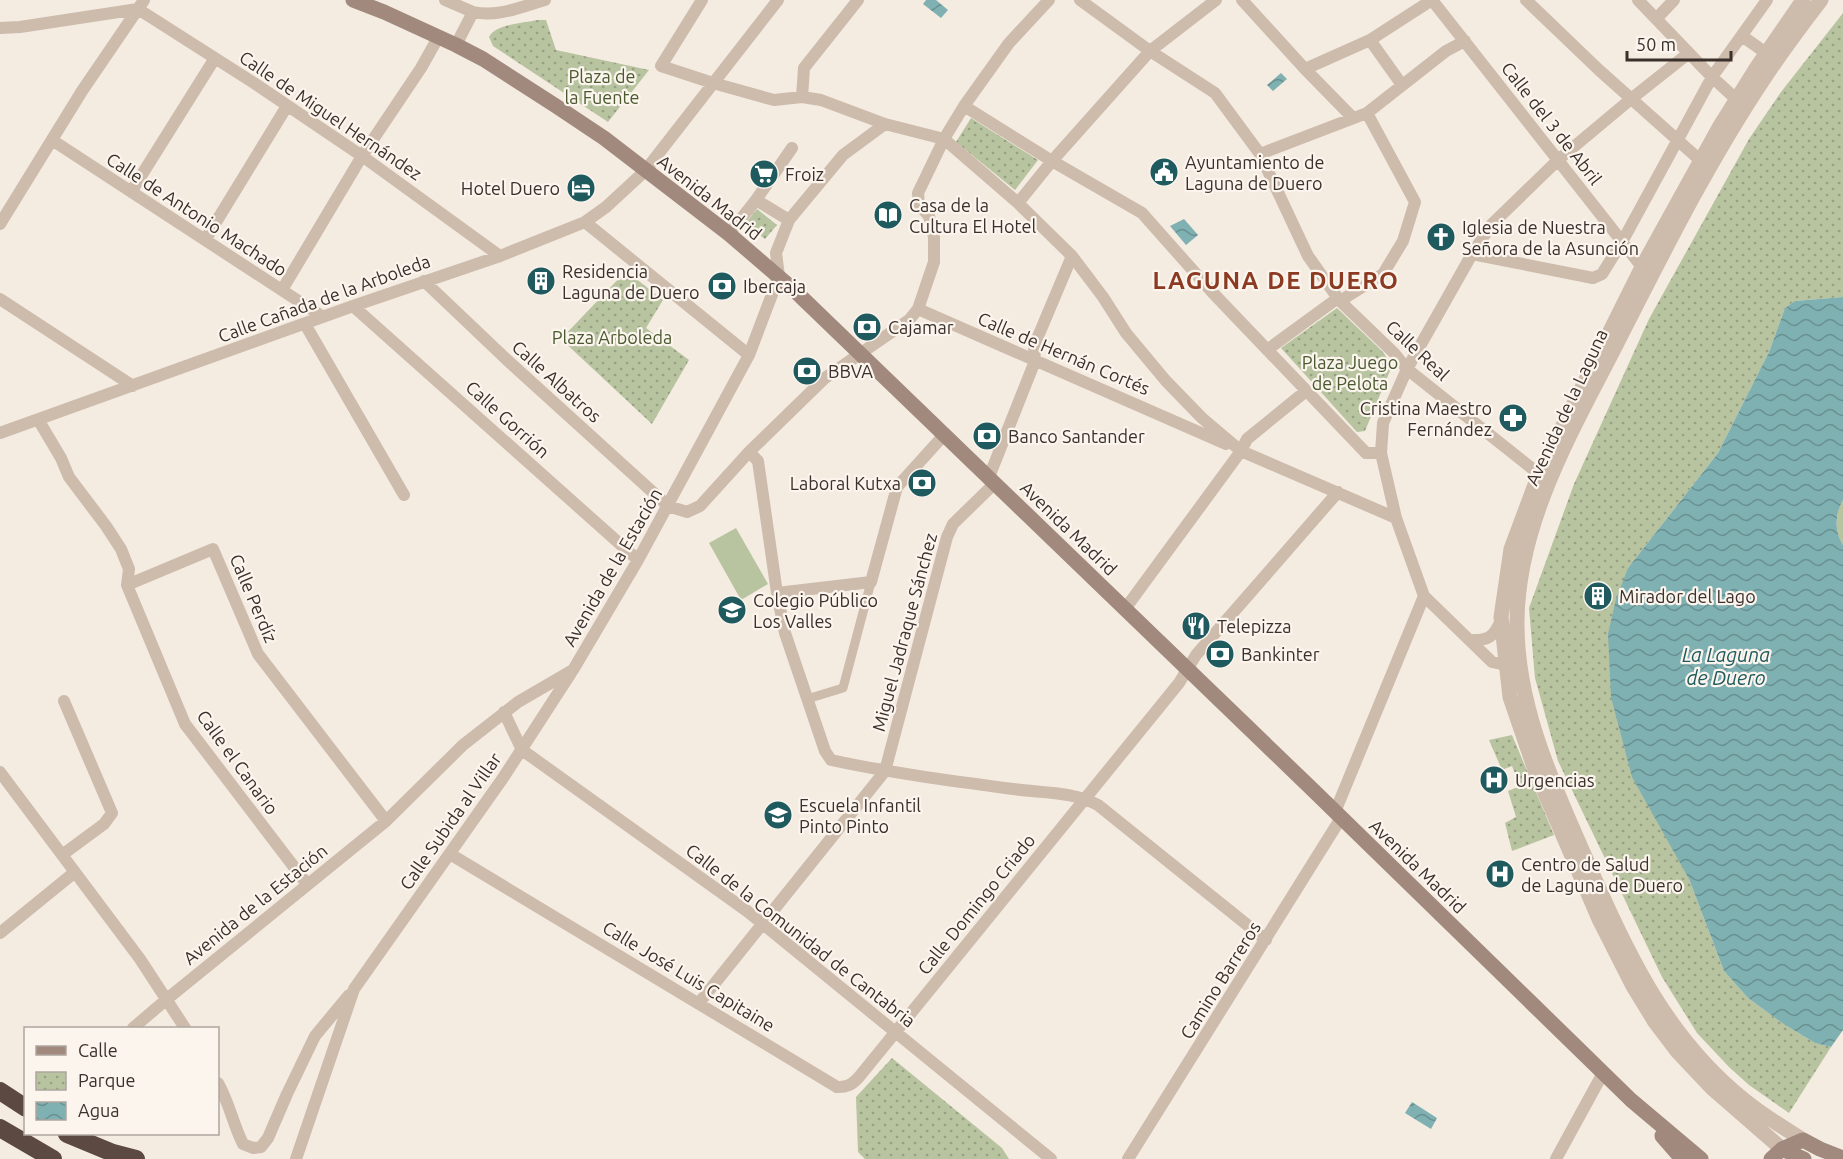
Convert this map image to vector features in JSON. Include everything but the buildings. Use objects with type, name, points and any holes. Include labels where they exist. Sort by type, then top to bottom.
[{"type":"highway","points":[[0,1091],[24,1107]]},
{"type":"highway","points":[[0,1128],[52,1159]]},
{"type":"highway","points":[[69,1135],[113,1153],[136,1159]]},
{"type":"main road","name":"Avenida Madrid","points":[[353,0],[439,36],[483,59],[556,106],[604,138],[729,234],[779,276],[1631,1100],[1701,1159]]},
{"type":"main road","points":[[1631,1100],[1682,1159]]},
{"type":"main road","points":[[1777,1154],[1803,1140]]},
{"type":"main road","name":"Avenida de la Laguna","points":[[1803,1140],[1843,1158]]},
{"type":"main road","name":"Avenida de la Laguna","points":[[1777,1154],[1804,1159]]},
{"type":"street","points":[[445,0],[483,14],[497,13],[546,0]]},
{"type":"street","points":[[702,0],[661,66],[774,100],[802,97],[821,100],[885,124],[944,139],[1018,203],[1072,256],[1103,297],[1126,333],[1166,381],[1202,418],[1240,451]]},
{"type":"street","name":"Calle Cañada de la Arboleda","points":[[0,433],[500,255],[585,222],[606,207],[645,171],[778,0]]},
{"type":"street","points":[[802,97],[804,68],[858,0]]},
{"type":"street","points":[[668,506],[687,512],[700,506],[749,452],[825,378],[909,320],[918,309],[934,262],[934,237],[929,216],[920,205],[918,193],[944,139],[964,106],[1009,43],[1049,0]]},
{"type":"street","name":"Calle Real","points":[[1080,0],[1150,51],[1215,93],[1260,154],[1308,256],[1339,300],[1394,353],[1407,369],[1539,474]]},
{"type":"street","points":[[1018,203],[1052,161],[1150,51],[1216,0]]},
{"type":"street","points":[[1242,0],[1353,118]]},
{"type":"street","points":[[1305,69],[1370,40],[1432,0]]},
{"type":"street","name":"Calle del 3 de Abril","points":[[1432,0],[1642,267]]},
{"type":"street","points":[[1526,0],[1701,161]]},
{"type":"street","points":[[1638,0],[1736,99]]},
{"type":"street","points":[[1656,19],[1674,0]]},
{"type":"street","points":[[1472,254],[1593,278],[1602,274],[1623,242],[1712,77],[1767,0]]},
{"type":"street","name":"Avenida de la Laguna","points":[[1803,0],[1736,99],[1701,161],[1642,267],[1539,474],[1511,549],[1501,620],[1512,663],[1547,766],[1607,906],[1643,978],[1659,1005],[1707,1066],[1744,1100],[1803,1140]]},
{"type":"street","name":"Avenida de la Laguna","points":[[1777,1154],[1677,1051],[1655,1022],[1633,986],[1599,919],[1535,770],[1510,697],[1519,583],[1528,540],[1562,451],[1697,190],[1763,80],[1821,0]]},
{"type":"street","points":[[0,28],[20,27],[141,5]]},
{"type":"street","points":[[0,224],[82,91],[141,5]]},
{"type":"street","name":"Calle de Miguel Hernández","points":[[141,5],[215,58],[362,156],[500,255]]},
{"type":"street","points":[[456,45],[473,12]]},
{"type":"street","points":[[282,290],[362,156],[421,68],[439,36]]},
{"type":"street","points":[[1742,36],[1767,53]]},
{"type":"street","points":[[1370,40],[1402,85]]},
{"type":"street","points":[[1260,154],[1367,112],[1446,51],[1465,41]]},
{"type":"street","points":[[1512,663],[1492,662],[1424,596],[1396,518],[1381,453],[1383,423],[1407,369],[1491,225],[1558,160],[1689,53]]},
{"type":"street","points":[[131,192],[215,58]]},
{"type":"street","points":[[205,240],[287,105]]},
{"type":"street","points":[[964,106],[1052,161],[1142,213],[1213,293],[1366,453],[1381,453]]},
{"type":"street","points":[[1267,350],[1339,300],[1383,274],[1403,241],[1415,202],[1367,112]]},
{"type":"street","name":"Avenida de la Estación","points":[[136,1027],[167,999],[386,821],[464,745],[504,712],[573,670],[638,560],[749,355],[779,276],[776,253],[789,220],[843,155],[885,124]]},
{"type":"street","name":"Calle de Antonio Machado","points":[[52,140],[323,317]]},
{"type":"street","points":[[729,234],[792,148]]},
{"type":"street","points":[[756,200],[789,220]]},
{"type":"street","points":[[585,222],[749,355]]},
{"type":"street","points":[[992,480],[1035,361],[1034,346],[1072,256]]},
{"type":"street","name":"Calle Albatros","points":[[424,281],[668,506]]},
{"type":"street","points":[[0,299],[133,386]]},
{"type":"street","name":"Calle Gorrión","points":[[353,306],[638,560]]},
{"type":"street","name":"Calle de Hernán Cortés","points":[[918,309],[1396,518]]},
{"type":"street","points":[[305,324],[404,495]]},
{"type":"street","points":[[1125,609],[1247,439],[1306,391]]},
{"type":"street","points":[[1196,430],[1202,418]]},
{"type":"street","name":"Calle el Canario","points":[[39,421],[61,458],[69,477],[121,549],[129,569],[127,585],[185,724],[307,884]]},
{"type":"street","points":[[807,699],[843,688],[897,487],[944,435]]},
{"type":"street","points":[[749,452],[758,461],[777,594],[785,633],[825,751],[831,760],[885,771],[1084,798],[1098,805],[1266,940]]},
{"type":"street","name":"Miguel Jadraque Sánchez","points":[[885,771],[947,537],[953,524],[992,480]]},
{"type":"street","name":"Calle Domingo Criado","points":[[896,1032],[1179,682],[1196,655],[1338,492]]},
{"type":"street","name":"Calle Perdíz","points":[[127,585],[213,549],[258,654],[386,821]]},
{"type":"street","points":[[777,594],[871,582]]},
{"type":"street","name":"Camino Barreros","points":[[1128,1159],[1266,940],[1338,815],[1424,596]]},
{"type":"street","points":[[1470,640],[1484,641],[1497,631],[1501,620]]},
{"type":"street","name":"Calle Subida al Villar","points":[[219,1085],[234,1127],[243,1144],[253,1148],[261,1147],[268,1138],[315,1036],[354,989],[450,854],[522,750],[573,670]]},
{"type":"street","points":[[62,855],[104,824],[112,813],[64,701]]},
{"type":"street","points":[[504,712],[522,750]]},
{"type":"street","name":"Calle de la Comunidad de Cantabria","points":[[522,750],[763,924],[1051,1159]]},
{"type":"street","points":[[699,1003],[885,771]]},
{"type":"street","points":[[0,772],[140,959],[184,1027]]},
{"type":"street","name":"Calle José Luis Capitaine","points":[[450,854],[837,1087],[847,1087],[853,1084],[896,1032]]},
{"type":"street","points":[[0,933],[75,872]]},
{"type":"street","name":"Calle Subida al Villar","points":[[296,1159],[354,989]]},
{"type":"street","points":[[1556,1159],[1603,1073]]},
{"type":"green space","points":[[1843,13],[1843,297],[1795,301],[1785,308],[1769,352],[1718,453],[1628,568],[1689,879],[1724,971],[1748,998],[1782,1023],[1815,1043],[1831,1047],[1789,1113],[1749,1085],[1697,1033],[1662,977],[1558,761],[1535,678],[1529,608],[1574,484],[1649,319],[1749,139],[1781,92]]},
{"type":"green space","name":"Plaza de la Fuente","points":[[546,20],[556,50],[649,70],[608,122],[493,46],[489,37],[498,29]]},
{"type":"green space","points":[[971,118],[1038,160],[1015,190],[956,142]]},
{"type":"green space","points":[[757,209],[777,225],[765,239],[745,224]]},
{"type":"green space","name":"Plaza Arboleda","points":[[626,271],[663,300],[646,328],[689,360],[652,424],[561,339]]},
{"type":"green space","name":"Plaza Juego de Pelota","points":[[1337,308],[1383,352],[1392,366],[1365,431],[1357,432],[1281,348]]},
{"type":"green space","points":[[1843,500],[1843,545],[1838,534],[1837,522],[1838,511]]},
{"type":"green space","points":[[736,528],[768,584],[741,600],[709,543]]},
{"type":"green space","points":[[1512,735],[1554,835],[1512,851],[1505,823],[1516,817],[1508,791],[1520,786],[1512,766],[1502,770],[1489,740]]},
{"type":"green space","points":[[892,1058],[1002,1148],[1009,1159],[865,1159],[858,1152],[856,1097]]},
{"type":"water","points":[[926,0],[936,0],[948,10],[941,18],[923,4]]},
{"type":"water","points":[[1281,73],[1287,79],[1273,91],[1267,85]]},
{"type":"water","points":[[1184,219],[1198,235],[1186,245],[1170,226]]},
{"type":"water","name":"La Laguna de Duero","points":[[1843,297],[1843,500],[1838,511],[1837,522],[1838,534],[1843,545],[1843,1030],[1831,1047],[1815,1043],[1782,1023],[1748,998],[1724,971],[1689,879],[1632,777],[1611,697],[1608,634],[1616,599],[1628,568],[1718,453],[1769,352],[1785,308],[1795,301]]},
{"type":"water","points":[[1412,1102],[1437,1118],[1431,1129],[1405,1113]]},
{"type":"place","name":"Ayuntamiento de Laguna de Duero","points":[[1164,172]]},
{"type":"place","name":"Froiz","points":[[764,174]]},
{"type":"place","name":"Hotel Duero","points":[[581,188]]},
{"type":"place","name":"Casa de la Cultura El Hotel","points":[[888,215]]},
{"type":"place","name":"Iglesia de Nuestra Señora de la Asunción","points":[[1441,237]]},
{"type":"place","name":"Residencia Laguna de Duero","points":[[541,281]]},
{"type":"place","name":"Ibercaja","points":[[722,286]]},
{"type":"place","name":"Cajamar","points":[[867,327]]},
{"type":"place","name":"BBVA","points":[[807,371]]},
{"type":"place","name":"Cristina Maestro Fernández","points":[[1513,418]]},
{"type":"place","name":"Banco Santander","points":[[987,436]]},
{"type":"place","name":"Laboral Kutxa","points":[[922,483]]},
{"type":"place","name":"Mirador del Lago","points":[[1598,596]]},
{"type":"place","name":"Colegio Público Los Valles","points":[[732,610]]},
{"type":"place","name":"Telepizza","points":[[1196,626]]},
{"type":"place","name":"Bankinter","points":[[1220,654]]},
{"type":"place","name":"Urgencias","points":[[1494,780]]},
{"type":"place","name":"Escuela Infantil Pinto Pinto","points":[[778,815]]},
{"type":"place","name":"Centro de Salud de Laguna de Duero","points":[[1500,874]]},
{"type":"district","name":"LAGUNA DE DUERO","points":[[1276,280]]}]
